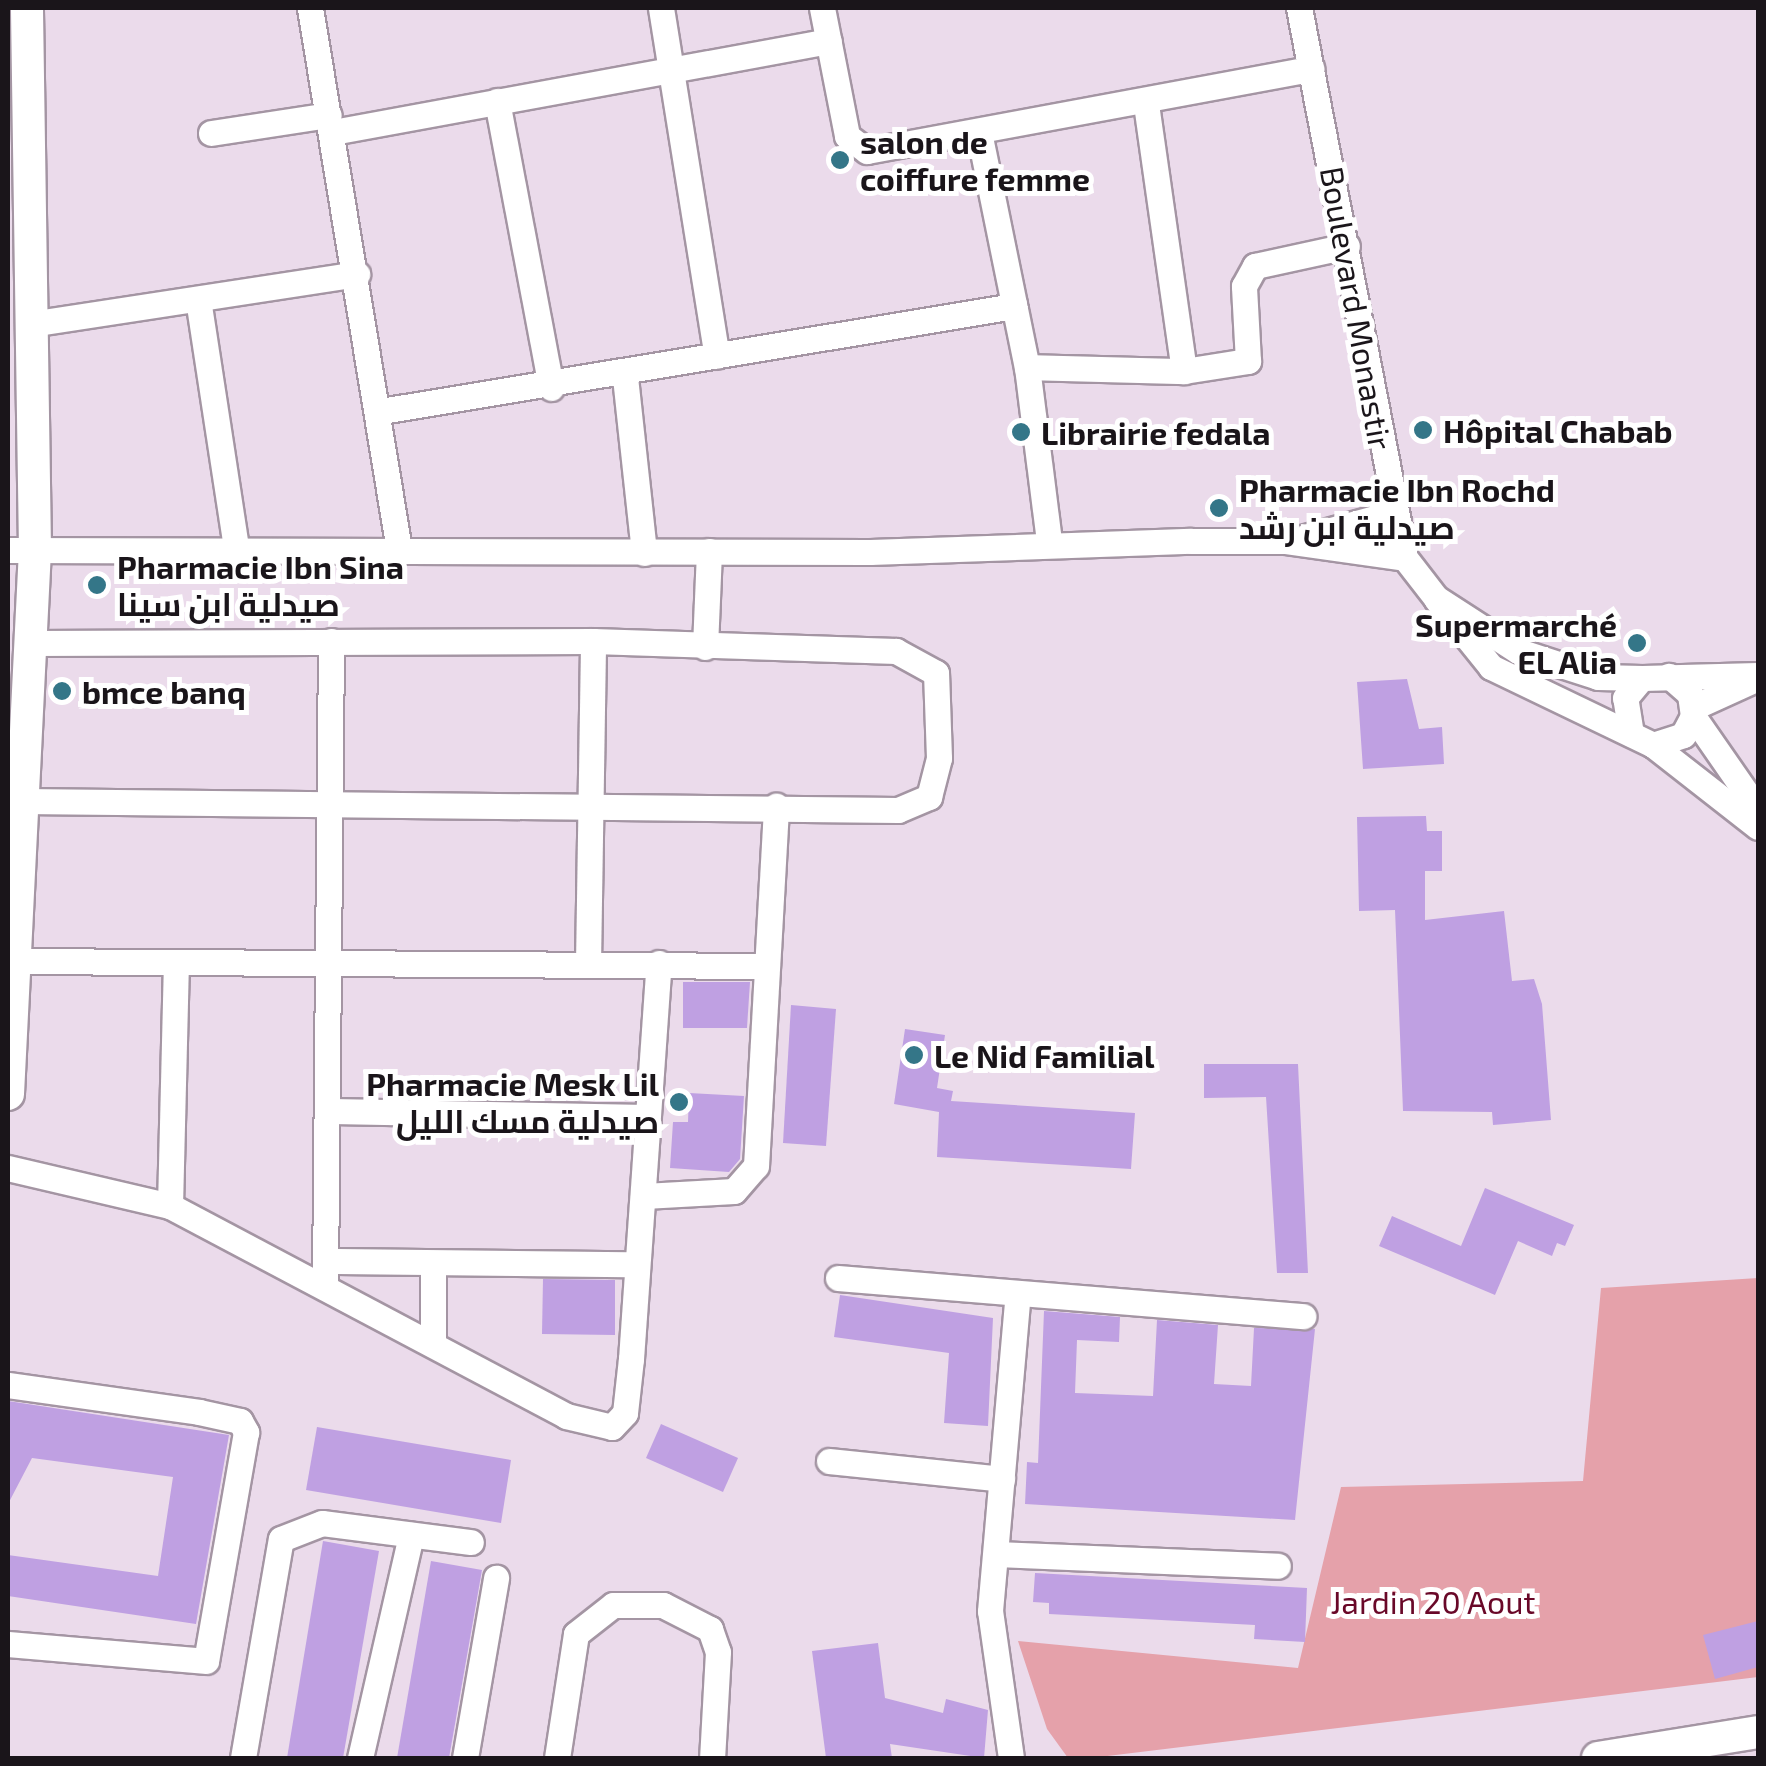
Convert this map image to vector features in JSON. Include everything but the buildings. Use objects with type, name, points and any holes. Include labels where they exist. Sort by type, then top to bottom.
[{"type":"street","points":[[8,1094],[30,644],[21,550],[27,304],[17,88],[26,8]]},
{"type":"street","points":[[310,8],[381,411],[399,550]]},
{"type":"street","points":[[661,8],[717,356]]},
{"type":"street","points":[[822,8],[852,146],[980,132],[1146,104],[1311,69]]},
{"type":"street","name":"Boulevard Monastir","points":[[1299,8],[1347,246],[1393,513],[1405,558],[1436,598],[1447,624],[1491,667],[1642,740],[1758,827]]},
{"type":"street","points":[[211,132],[331,124],[497,101],[830,41]]},
{"type":"street","points":[[497,101],[551,388]]},
{"type":"street","points":[[1146,104],[1184,371]]},
{"type":"street","points":[[980,132],[1028,367],[1049,540]]},
{"type":"street","points":[[1028,367],[1184,371],[1248,361],[1244,286],[1254,266],[1347,246]]},
{"type":"street","points":[[27,304],[198,299],[357,274]]},
{"type":"street","points":[[198,299],[237,555]]},
{"type":"street","points":[[381,411],[625,376],[717,356],[1014,306]]},
{"type":"street","points":[[625,376],[644,552]]},
{"type":"street","points":[[1286,542],[1393,513]]},
{"type":"street","points":[[21,550],[237,555],[399,550],[710,552],[1049,540],[1286,542],[1405,558]]},
{"type":"street","points":[[705,647],[710,552]]},
{"type":"street","name":"Boulevard Monastir","points":[[1436,598],[1544,663],[1642,678]]},
{"type":"street","points":[[326,1271],[332,1111],[327,810],[331,640]]},
{"type":"street","points":[[22,801],[327,810],[776,806],[898,810],[928,798],[939,758],[936,674],[896,651],[593,641],[30,644]]},
{"type":"street","points":[[588,964],[594,807],[593,641]]},
{"type":"street","points":[[1669,676],[1758,810]]},
{"type":"street","points":[[1758,676],[1694,712],[1684,736],[1642,740],[1624,698],[1642,678],[1758,676]]},
{"type":"street","points":[[644,1196],[725,1193],[748,1182],[776,806]]},
{"type":"street","points":[[16,961],[764,966]]},
{"type":"street","points":[[8,1168],[170,1206],[326,1271],[432,1342],[566,1416],[612,1428],[624,1413],[644,1196],[659,963]]},
{"type":"street","points":[[170,1206],[176,965]]},
{"type":"street","points":[[332,1111],[647,1116]]},
{"type":"street","points":[[326,1271],[434,1264],[637,1264]]},
{"type":"street","points":[[432,1342],[434,1264]]},
{"type":"street","points":[[838,1278],[1303,1316]]},
{"type":"street","points":[[1011,1758],[990,1638],[1018,1294]]},
{"type":"street","points":[[8,1385],[240,1421],[246,1448],[206,1660],[8,1644]]},
{"type":"street","points":[[828,1461],[1002,1479]]},
{"type":"street","points":[[243,1758],[281,1539],[322,1523],[472,1542]]},
{"type":"street","points":[[360,1758],[411,1535]]},
{"type":"street","points":[[997,1554],[1278,1566]]},
{"type":"street","points":[[464,1758],[496,1578]]},
{"type":"street","points":[[557,1758],[576,1634],[614,1604],[664,1605],[710,1630],[718,1652],[712,1758]]},
{"type":"street","points":[[1598,1758],[1758,1732]]},
{"type":"green space","name":"Jardin 20 Aout","points":[[1758,1278],[1758,1677],[1091,1758],[1068,1758],[1047,1729],[1018,1641],[1298,1668],[1341,1487],[1583,1481],[1601,1288]]},
{"type":"place","name":"salon de coiffure femme","points":[[840,160]]},
{"type":"place","name":"Hôpital Chabab","points":[[1423,430]]},
{"type":"place","name":"Librairie fedala","points":[[1021,432]]},
{"type":"place","name":"Pharmacie Ibn Rochd صيدلية ابن رشد","points":[[1219,508]]},
{"type":"place","name":"Pharmacie Ibn Sina صيدلية ابن سينا","points":[[97,585]]},
{"type":"place","name":"Supermarché EL Alia","points":[[1637,643]]},
{"type":"place","name":"bmce banq","points":[[62,691]]},
{"type":"place","name":"Le Nid Familial","points":[[914,1055]]},
{"type":"place","name":"Pharmacie Mesk Lil صيدلية مسك الليل","points":[[679,1102]]}]
